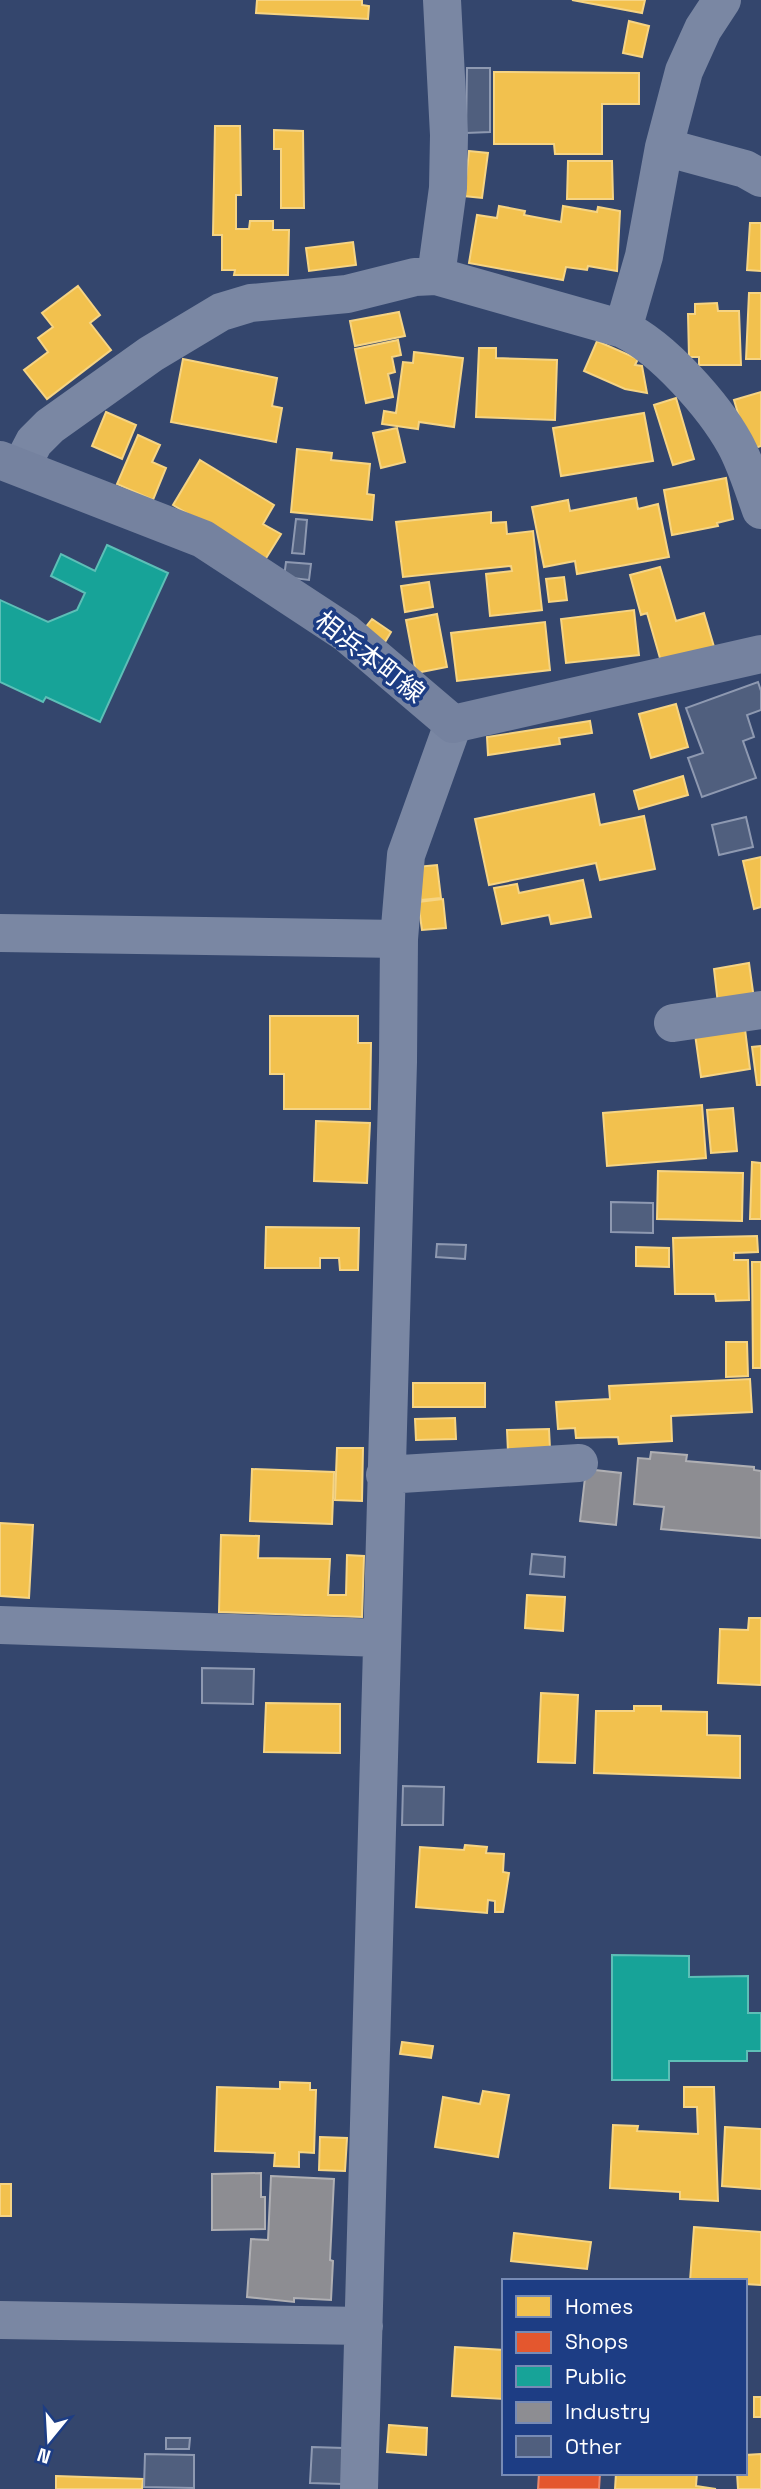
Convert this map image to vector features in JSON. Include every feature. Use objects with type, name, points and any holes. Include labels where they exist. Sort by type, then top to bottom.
[{"type":"main road","name":"相浜本町線","points":[[10,463],[204,539],[346,633],[453,724]]},
{"type":"main road","points":[[453,724],[761,653]]},
{"type":"street","points":[[436,276],[448,188],[449,135],[442,0]]},
{"type":"street","points":[[623,329],[644,256],[664,147],[684,71],[703,29],[722,0]]},
{"type":"street","points":[[664,147],[745,169],[761,178]]},
{"type":"street","points":[[10,463],[50,426],[151,354],[221,312],[251,303],[347,294],[415,277],[436,276],[623,329],[638,336],[704,399],[736,445],[761,510]]},
{"type":"street","points":[[359,2489],[398,1062],[399,939],[406,855],[453,724]]},
{"type":"street","points":[[0,933],[399,939]]},
{"type":"street","points":[[673,1023],[761,1010]]},
{"type":"street","points":[[386,1475],[579,1463]]},
{"type":"street","points":[[0,1625],[381,1638]]},
{"type":"street","points":[[0,2320],[365,2326]]},
{"type":"building: Homes","points":[[257,0],[362,0],[362,5],[369,6],[368,19],[256,13]]},
{"type":"building: Homes","points":[[572,0],[645,0],[642,13]]},
{"type":"building: Homes","points":[[629,21],[649,26],[642,57],[623,53]]},
{"type":"building: Homes","points":[[494,72],[639,73],[639,104],[602,104],[602,154],[555,154],[554,144],[494,144]]},
{"type":"building: Homes","points":[[215,126],[240,126],[241,195],[236,195],[236,229],[249,229],[250,221],[273,221],[273,230],[289,230],[288,275],[234,275],[235,270],[222,270],[222,235],[213,235]]},
{"type":"building: Homes","points":[[274,130],[303,131],[304,208],[281,208],[281,149],[274,149]]},
{"type":"building: Homes","points":[[469,151],[488,153],[482,198],[464,196]]},
{"type":"building: Homes","points":[[568,161],[612,161],[613,199],[567,199]]},
{"type":"building: Homes","points":[[499,206],[525,211],[524,215],[561,222],[563,206],[597,212],[598,207],[620,211],[617,271],[588,266],[587,270],[566,267],[563,280],[469,263],[477,215],[497,218]]},
{"type":"building: Homes","points":[[750,223],[761,223],[761,271],[747,270]]},
{"type":"building: Homes","points":[[353,242],[356,265],[309,271],[306,248]]},
{"type":"building: Homes","points":[[78,286],[100,315],[90,323],[111,350],[47,399],[24,370],[48,352],[38,338],[53,327],[42,313]]},
{"type":"building: Homes","points":[[749,293],[761,293],[761,359],[746,359]]},
{"type":"building: Homes","points":[[717,303],[718,311],[739,311],[741,365],[699,365],[699,357],[689,357],[688,314],[695,314],[695,304]]},
{"type":"building: Homes","points":[[399,312],[405,336],[355,346],[350,321]]},
{"type":"building: Homes","points":[[398,340],[401,355],[392,357],[395,372],[388,374],[393,397],[366,403],[355,349]]},
{"type":"building: Homes","points":[[597,341],[638,359],[635,365],[642,366],[647,393],[625,389],[584,371]]},
{"type":"building: Homes","points":[[479,348],[496,348],[496,358],[557,360],[555,420],[476,417]]},
{"type":"building: Homes","points":[[414,352],[463,358],[454,427],[419,422],[418,429],[382,424],[384,411],[396,413],[403,362],[413,363]]},
{"type":"building: Homes","points":[[183,359],[277,378],[272,406],[282,408],[276,442],[171,422]]},
{"type":"building: Homes","points":[[761,392],[761,446],[749,450],[734,400]]},
{"type":"building: Homes","points":[[676,398],[694,459],[673,465],[654,405]]},
{"type":"building: Homes","points":[[106,412],[136,425],[122,459],[92,446]]},
{"type":"building: Homes","points":[[644,413],[653,461],[561,476],[553,428]]},
{"type":"building: Homes","points":[[397,428],[405,462],[381,468],[373,433]]},
{"type":"building: Homes","points":[[138,435],[160,445],[152,462],[166,468],[153,500],[117,484]]},
{"type":"building: Homes","points":[[297,449],[332,453],[331,460],[370,464],[367,494],[374,495],[372,520],[291,512]]},
{"type":"building: Homes","points":[[200,460],[274,505],[263,524],[281,534],[265,560],[173,505]]},
{"type":"building: Homes","points":[[726,478],[733,519],[717,523],[718,526],[672,535],[664,490]]},
{"type":"building: Homes","points":[[636,498],[638,509],[658,504],[669,557],[577,574],[575,561],[544,567],[532,507],[568,500],[570,511]]},
{"type":"building: Homes","points":[[491,512],[491,523],[506,522],[507,534],[533,531],[542,610],[490,616],[486,574],[512,571],[511,566],[403,577],[396,522]]},
{"type":"building: Homes","points":[[660,567],[676,621],[704,613],[715,650],[662,665],[647,613],[641,615],[630,575]]},
{"type":"building: Homes","points":[[564,577],[567,600],[549,602],[546,579]]},
{"type":"building: Homes","points":[[429,582],[433,607],[405,612],[401,586]]},
{"type":"building: Homes","points":[[634,610],[639,655],[566,663],[561,619]]},
{"type":"building: Homes","points":[[437,614],[447,667],[416,673],[406,620]]},
{"type":"building: Homes","points":[[372,619],[391,632],[385,642],[365,628]]},
{"type":"building: Homes","points":[[545,622],[550,670],[457,681],[451,633]]},
{"type":"building: Homes","points":[[676,704],[688,747],[651,758],[639,714]]},
{"type":"building: Homes","points":[[590,721],[592,733],[559,738],[560,744],[488,755],[487,737]]},
{"type":"building: Homes","points":[[683,776],[688,795],[639,809],[634,791]]},
{"type":"building: Homes","points":[[594,794],[600,825],[644,816],[655,869],[600,880],[596,863],[489,885],[475,819]]},
{"type":"building: Homes","points":[[761,857],[761,907],[754,909],[743,861]]},
{"type":"building: Homes","points":[[437,865],[441,898],[421,900],[417,867]]},
{"type":"building: Homes","points":[[583,880],[591,917],[551,924],[549,915],[502,924],[494,888],[517,884],[519,893]]},
{"type":"building: Homes","points":[[443,899],[446,928],[422,930],[418,902]]},
{"type":"building: Homes","points":[[749,963],[754,999],[718,1004],[714,969]]},
{"type":"building: Homes","points":[[270,1016],[358,1016],[358,1043],[371,1043],[370,1109],[284,1109],[284,1074],[270,1074]]},
{"type":"building: Homes","points":[[744,1021],[750,1069],[701,1077],[694,1027]]},
{"type":"building: Homes","points":[[761,1046],[761,1085],[757,1085],[752,1047]]},
{"type":"building: Homes","points":[[702,1105],[706,1158],[607,1166],[603,1113]]},
{"type":"building: Homes","points":[[733,1108],[737,1151],[711,1153],[707,1110]]},
{"type":"building: Homes","points":[[316,1121],[370,1123],[367,1183],[314,1181]]},
{"type":"building: Homes","points":[[752,1162],[761,1163],[761,1219],[750,1219]]},
{"type":"building: Homes","points":[[658,1171],[743,1173],[742,1221],[657,1219]]},
{"type":"building: Homes","points":[[266,1227],[359,1228],[358,1270],[340,1270],[339,1258],[320,1258],[320,1268],[265,1268]]},
{"type":"building: Homes","points":[[757,1236],[758,1252],[734,1253],[734,1260],[748,1260],[749,1300],[716,1301],[715,1294],[675,1294],[673,1238]]},
{"type":"building: Homes","points":[[636,1247],[669,1248],[669,1267],[636,1266]]},
{"type":"building: Homes","points":[[752,1262],[761,1262],[761,1368],[753,1368]]},
{"type":"building: Homes","points":[[726,1342],[747,1342],[748,1376],[726,1377]]},
{"type":"building: Homes","points":[[750,1379],[752,1412],[671,1416],[672,1441],[619,1444],[618,1437],[576,1438],[575,1428],[558,1429],[556,1402],[610,1399],[609,1386]]},
{"type":"building: Homes","points":[[413,1383],[485,1383],[485,1407],[413,1407]]},
{"type":"building: Homes","points":[[455,1418],[456,1439],[416,1440],[415,1419]]},
{"type":"building: Homes","points":[[549,1429],[550,1449],[508,1452],[507,1430]]},
{"type":"building: Homes","points":[[337,1448],[363,1448],[362,1501],[335,1500]]},
{"type":"building: Homes","points":[[252,1469],[334,1472],[332,1524],[250,1521]]},
{"type":"building: Homes","points":[[0,1523],[33,1525],[29,1598],[0,1596]]},
{"type":"building: Homes","points":[[221,1535],[259,1536],[258,1558],[330,1559],[328,1595],[346,1595],[347,1555],[364,1556],[362,1617],[219,1612]]},
{"type":"building: Homes","points":[[527,1595],[565,1597],[563,1631],[525,1628]]},
{"type":"building: Homes","points":[[749,1618],[761,1618],[761,1685],[718,1683],[720,1629],[748,1630]]},
{"type":"building: Homes","points":[[541,1693],[578,1695],[575,1763],[538,1762]]},
{"type":"building: Homes","points":[[266,1703],[340,1704],[340,1753],[264,1752]]},
{"type":"building: Homes","points":[[634,1706],[661,1706],[661,1711],[707,1712],[707,1735],[740,1736],[740,1778],[594,1773],[596,1711],[634,1711]]},
{"type":"building: Homes","points":[[465,1845],[487,1847],[486,1853],[504,1854],[503,1872],[509,1873],[503,1912],[495,1912],[495,1901],[488,1900],[487,1913],[416,1907],[420,1847],[464,1850]]},
{"type":"building: Homes","points":[[402,2042],[433,2046],[431,2058],[400,2054]]},
{"type":"building: Homes","points":[[280,2082],[310,2083],[310,2090],[316,2090],[314,2153],[299,2152],[299,2167],[274,2166],[275,2153],[215,2151],[217,2087],[280,2089]]},
{"type":"building: Homes","points":[[684,2087],[714,2087],[718,2201],[680,2199],[680,2192],[610,2188],[613,2125],[638,2126],[637,2131],[698,2134],[697,2107],[684,2107]]},
{"type":"building: Homes","points":[[483,2091],[509,2095],[498,2157],[435,2147],[443,2097],[480,2104]]},
{"type":"building: Homes","points":[[725,2127],[761,2129],[761,2189],[722,2186]]},
{"type":"building: Homes","points":[[320,2137],[347,2138],[345,2171],[319,2170]]},
{"type":"building: Homes","points":[[0,2184],[11,2184],[11,2216],[0,2216]]},
{"type":"building: Homes","points":[[694,2227],[761,2232],[761,2285],[747,2284],[747,2279],[690,2279]]},
{"type":"building: Homes","points":[[514,2233],[591,2242],[587,2269],[511,2261]]},
{"type":"building: Homes","points":[[455,2347],[502,2350],[502,2399],[452,2396]]},
{"type":"building: Homes","points":[[754,2397],[761,2397],[761,2417],[754,2417]]},
{"type":"building: Homes","points":[[389,2425],[427,2428],[426,2455],[387,2452]]},
{"type":"building: Homes","points":[[761,2454],[761,2489],[738,2489],[737,2475],[747,2475],[747,2455]]},
{"type":"building: Homes","points":[[616,2475],[697,2475],[696,2486],[716,2489],[615,2489]]},
{"type":"building: Homes","points":[[56,2476],[143,2479],[142,2489],[56,2489]]},
{"type":"building: Shops","points":[[539,2475],[600,2475],[599,2489],[538,2489]]},
{"type":"building: Public","points":[[107,545],[168,573],[100,722],[46,697],[43,702],[0,682],[0,600],[48,622],[77,610],[85,593],[51,576],[61,554],[95,571]]},
{"type":"building: Public","points":[[612,1955],[689,1956],[689,1977],[748,1976],[748,2013],[761,2013],[761,2051],[747,2051],[747,2061],[669,2061],[669,2080],[612,2080]]},
{"type":"building: Industry","points":[[651,1452],[687,1455],[686,1461],[754,1467],[754,1470],[761,1471],[761,1538],[661,1529],[664,1507],[634,1504],[638,1458],[650,1459]]},
{"type":"building: Industry","points":[[586,1469],[621,1473],[616,1525],[580,1521]]},
{"type":"building: Industry","points":[[261,2173],[261,2197],[265,2197],[265,2229],[212,2230],[212,2174]]},
{"type":"building: Industry","points":[[271,2176],[334,2179],[331,2300],[294,2298],[294,2302],[247,2297],[251,2239],[268,2240]]},
{"type":"building: Other","points":[[467,68],[490,68],[490,132],[466,133]]},
{"type":"building: Other","points":[[296,519],[307,520],[304,554],[292,553]]},
{"type":"building: Other","points":[[286,562],[311,564],[309,580],[284,577]]},
{"type":"building: Other","points":[[758,682],[761,710],[747,715],[754,737],[743,741],[756,778],[702,797],[688,758],[703,753],[686,708]]},
{"type":"building: Other","points":[[746,817],[753,847],[719,855],[712,825]]},
{"type":"building: Other","points":[[611,1202],[653,1203],[653,1233],[611,1232]]},
{"type":"building: Other","points":[[437,1244],[466,1245],[465,1259],[436,1257]]},
{"type":"building: Other","points":[[532,1554],[565,1557],[564,1577],[530,1574]]},
{"type":"building: Other","points":[[202,1668],[254,1669],[253,1704],[202,1703]]},
{"type":"building: Other","points":[[403,1786],[444,1787],[443,1825],[402,1825]]},
{"type":"building: Other","points":[[166,2438],[190,2438],[189,2449],[166,2449]]},
{"type":"building: Other","points":[[312,2447],[344,2448],[343,2484],[310,2483]]},
{"type":"building: Other","points":[[145,2454],[194,2455],[194,2488],[144,2487]]}]
